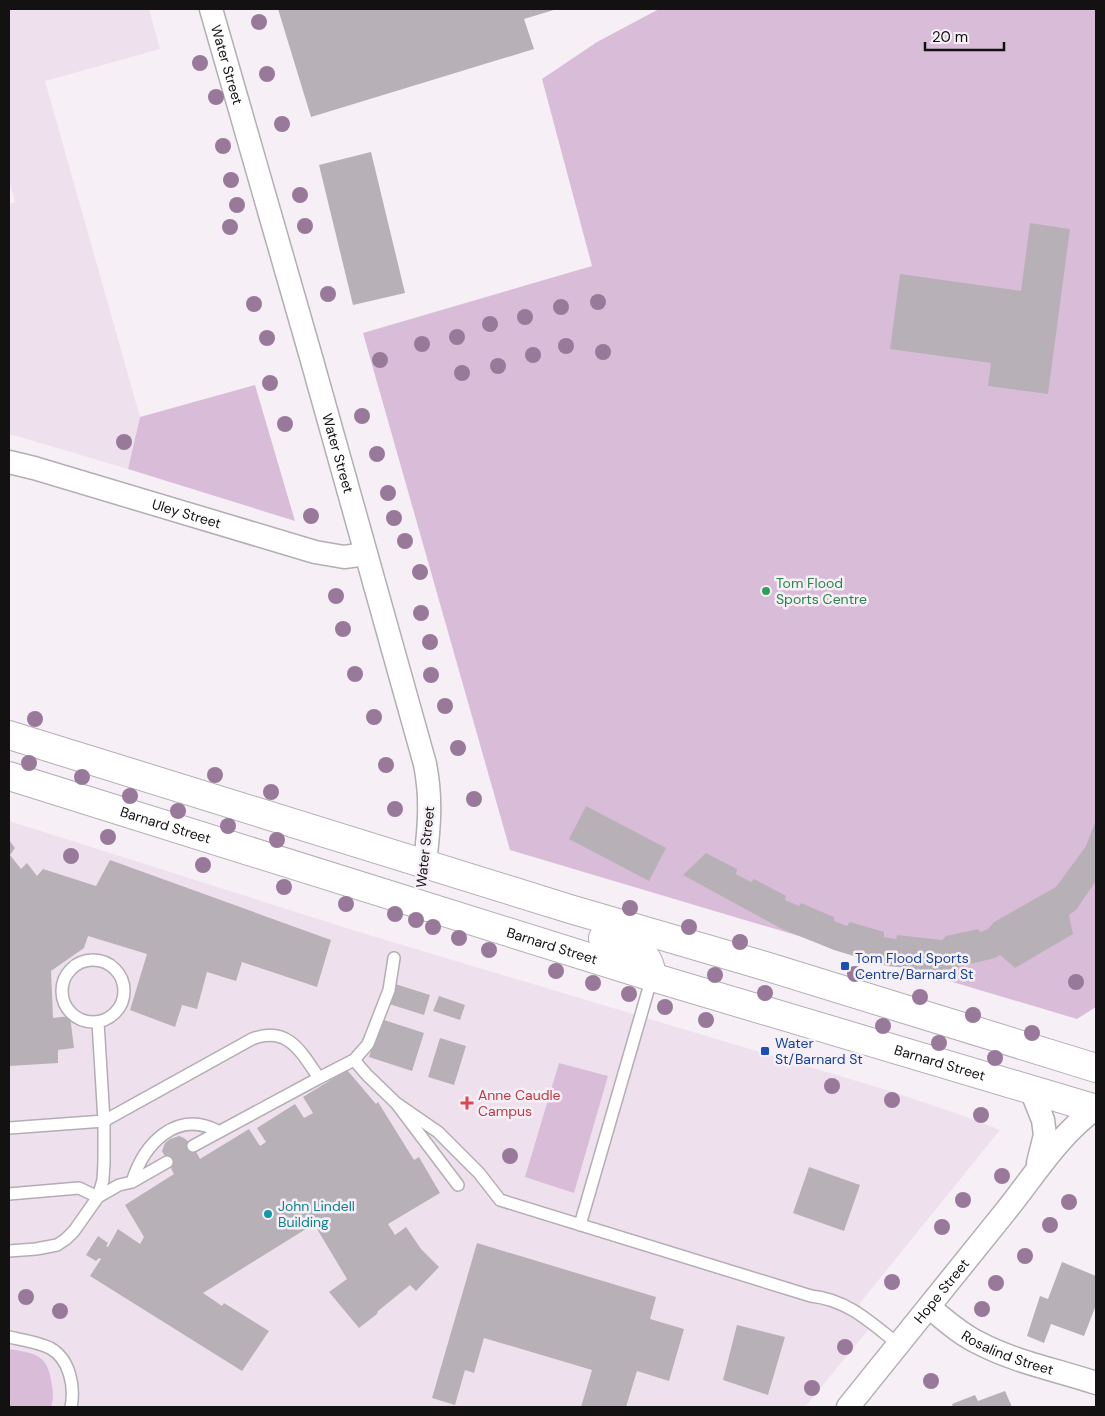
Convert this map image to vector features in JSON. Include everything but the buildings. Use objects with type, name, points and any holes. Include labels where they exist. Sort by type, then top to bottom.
[{"type":"main road","points":[[9,735],[570,910],[765,966],[1096,1068]]},
{"type":"main road","name":"Barnard Street","points":[[9,776],[652,977],[1096,1109]]},
{"type":"main road","name":"Water Street","points":[[418,904],[425,864]]},
{"type":"main road","points":[[570,910],[592,932],[600,937],[637,948],[646,958],[651,968],[652,977]]},
{"type":"street","name":"Water Street","points":[[211,9],[425,764],[430,807],[425,864]]},
{"type":"street","name":"Uley Street","points":[[9,462],[316,552],[344,557],[366,554]]},
{"type":"street","name":"Hope Street","points":[[1031,1090],[1043,1120],[1045,1135],[1034,1174]]},
{"type":"street","name":"Hope Street","points":[[848,1407],[1069,1130],[1096,1109]]},
{"type":"street","name":"Rosalind Street","points":[[928,1307],[962,1334],[979,1343],[1002,1353],[1096,1382]]},
{"type":"lane","points":[[193,1146],[354,1060],[368,1044],[388,990],[394,958]]},
{"type":"lane","points":[[95,959],[105,962],[117,971],[124,984],[122,1004],[116,1013],[98,1022],[78,1018],[64,1002],[63,982],[72,969],[84,960],[95,959]]},
{"type":"lane","points":[[580,1225],[652,977]]},
{"type":"lane","points":[[9,1252],[57,1245],[74,1231],[98,1197],[103,1180],[104,1121],[98,1022]]},
{"type":"lane","points":[[9,1128],[104,1121],[252,1038],[265,1034],[280,1036],[293,1044],[319,1078]]},
{"type":"lane","points":[[354,1060],[396,1103],[458,1185]]},
{"type":"lane","points":[[396,1103],[438,1132],[478,1173],[500,1200],[811,1296],[828,1298],[859,1313],[898,1344]]},
{"type":"lane","points":[[132,1182],[137,1166],[145,1152],[154,1141],[164,1134],[186,1125],[197,1124],[209,1126],[218,1131]]},
{"type":"lane","points":[[98,1197],[119,1185],[132,1182],[166,1162]]},
{"type":"lane","points":[[9,1194],[79,1188],[98,1197]]},
{"type":"lane","points":[[9,1337],[52,1349],[61,1358],[70,1377],[71,1407]]},
{"type":"shaded area","points":[[9,9],[149,9],[160,49],[45,81],[140,417],[128,469],[9,435],[9,204],[15,202],[9,180]]},
{"type":"shaded area","name":"Tom Flood Sports Centre","points":[[659,9],[1096,9],[1096,1007],[1077,1019],[510,850],[363,333],[592,266],[542,79],[597,42]]},
{"type":"shaded area","points":[[255,385],[295,521],[128,469],[140,417]]},
{"type":"shaded area","name":"Anne Caudle Campus","points":[[9,821],[359,932],[890,1091],[1000,1130],[860,1303],[868,1330],[805,1407],[9,1407]]},
{"type":"shaded area","points":[[559,1063],[608,1076],[574,1193],[525,1177]]},
{"type":"shaded area","points":[[9,1349],[31,1353],[42,1359],[46,1364],[53,1391],[51,1407],[9,1407]]},
{"type":"place","name":"Tom Flood Sports Centre","points":[[766,591]]},
{"type":"place","name":"Tom Flood Sports Centre/Barnard St","points":[[845,966]]},
{"type":"place","name":"Water St/Barnard St","points":[[765,1051]]},
{"type":"place","name":"Anne Caudle Campus","points":[[467,1103]]},
{"type":"place","name":"John Lindell Building","points":[[268,1214]]}]
